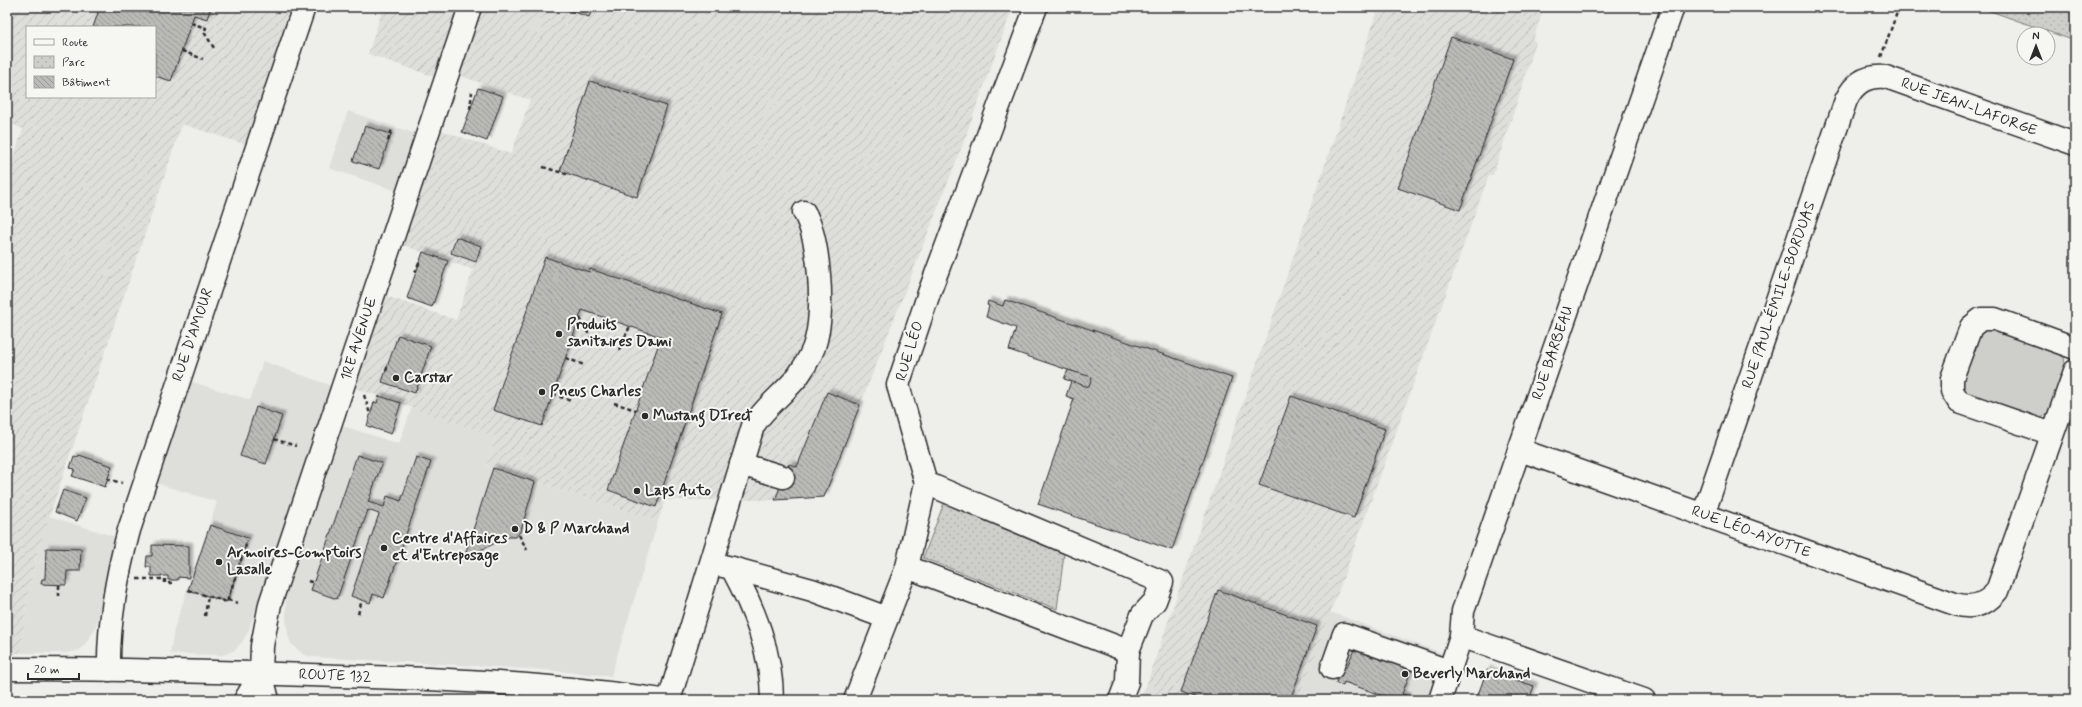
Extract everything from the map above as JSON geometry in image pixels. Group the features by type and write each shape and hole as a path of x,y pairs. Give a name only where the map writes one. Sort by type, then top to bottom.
{"main road":[{"name":"RUE D'AMOUR","path":"109,670 110,635 118,578 128,535 304,7"},
{"name":"1RE AVENUE","path":"261,673 262,646 270,604 470,7"},
{"name":"RUE LÉO","path":"856,700 907,567 926,482 898,385 929,293 1036,7"},
{"name":"RUE BARBEAU","path":"1440,700 1461,636 1463,611 1673,7"},
{"name":"RUE JEAN-LAFORGE","path":"1862,80 1878,76 1886,77 2075,144"},
{"name":"RUE PAUL-ÉMILE-BORDUAS","path":"1703,515 1846,100 1850,92 1862,80"},
{"path":"669,700 674,678 722,565 741,464 753,426 762,412 798,376 816,341 820,316 819,272 810,223 804,212"},
{"path":"2075,348 1995,319 1981,319 1971,327 1952,378 1952,391 1959,402 2052,434 2075,371"},
{"name":"RUE LÉO-AYOTTE","path":"1520,450 1955,604 1969,607 1983,603 1994,595 2000,585 2052,434"},
{"path":"741,464 783,477"},
{"path":"926,482 1162,582 1156,601 1142,615 1128,650 1127,682 1120,700"},
{"path":"722,565 812,590 887,618"},
{"path":"722,565 751,603 768,656 772,700"},
{"path":"907,567 1128,650"},
{"path":"1332,668 1344,634 1450,671"},
{"path":"1461,636 1644,700"},
{"name":"ROUTE 132","path":"7,669 261,673 398,678 558,687 662,700"},
{"path":"245,700 261,673"},
{"path":"261,673 268,700"}],"path":[{"path":"1880,60 1899,7"},
{"path":"191,23 206,28 204,32 214,48"},
{"path":"182,51 203,59"},
{"path":"470,109 472,92"},
{"path":"388,141 392,129"},
{"path":"543,167 570,175"},
{"path":"415,274 420,261"},
{"path":"573,337 592,343 580,318"},
{"path":"619,350 630,326"},
{"path":"566,358 584,365"},
{"path":"386,372 388,365"},
{"path":"553,394 571,401"},
{"path":"364,395 370,414"},
{"path":"614,403 636,410"},
{"path":"274,439 296,446"},
{"path":"107,479 122,483"},
{"path":"519,535 527,550"},
{"path":"228,600 246,545"},
{"path":"118,578 166,579 165,583 172,583 172,580"},
{"path":"308,581 314,583"},
{"path":"59,596 60,584"},
{"path":"188,590 227,602 228,600 238,603"},
{"path":"205,616 208,596"},
{"path":"358,614 362,600"}],"shaded area":[{"path":"7,7 298,7 250,146 182,124 38,550 26,604 21,653 7,653 7,177 23,129 7,122"},
{"path":"383,7 459,7 435,77 368,54"},
{"path":"482,7 1013,7 961,149 824,497 775,500 665,500 658,521 486,466 496,437 355,388 386,296 456,320 473,270 403,245 440,130 511,154 530,100 458,75"},
{"path":"1379,7 1544,7 1533,40 1536,42 1493,175 1489,175 1299,700 1138,700 1146,686"},
{"path":"348,111 416,134 397,191 329,168"},
{"path":"263,361 332,386 248,632 242,642 235,650 223,655 170,654 174,629 217,502 152,482 186,380 250,400"},
{"path":"412,407 496,437 486,466 658,521 611,676 532,669 313,657 304,655 291,644 286,619 286,595 343,426 399,444"},
{"path":"49,516 116,537 96,626 89,639 80,650 67,653 21,653 26,604 38,550"},
{"path":"1330,612 1442,653 1427,700 1299,700"}],"green space":[{"path":"1979,7 2075,7 2075,41 2056,34 2056,26 2033,26"},
{"path":"1990,328 2060,354 2064,357 2065,364 2048,413 2040,419 1966,394 1963,381 1968,363 1981,331"},
{"path":"944,503 1064,554 1057,609 923,558"}],"building":[{"path":"100,7 211,7 207,19 194,15 171,81 156,76 156,26 93,26"},
{"path":"558,7 593,7 589,17"},
{"path":"1451,37 1513,59 1460,210 1398,188"},
{"path":"590,81 667,106 637,197 560,171"},
{"path":"478,88 503,96 487,141 462,132"},
{"path":"365,126 391,134 379,169 353,161"},
{"path":"456,237 481,246 476,262 451,253"},
{"path":"423,252 448,261 432,307 407,298"},
{"path":"545,257 589,272 590,269 722,314 656,507 608,490 661,337 582,310 542,426 493,410"},
{"path":"1005,300 1232,378 1172,550 1038,504 1074,399 1066,396 1074,372 1009,350 1016,328 986,317 989,306 987,305 988,301 1003,306"},
{"path":"398,335 431,346 415,393 382,382"},
{"path":"1068,370 1092,377 1089,387 1064,379"},
{"path":"827,392 860,405 824,497 775,500 789,464 797,467"},
{"path":"379,396 401,403 391,434 367,426 374,402 377,403"},
{"path":"1291,396 1385,429 1354,518 1259,485"},
{"path":"256,407 282,416 266,464 240,456"},
{"path":"79,455 112,466 105,487 72,476 75,469 70,468 74,456 78,457"},
{"name":"Centre d'Affaires et d'Entreposage","path":"357,455 382,463 368,502 384,507 387,496 401,501 416,457 431,462 384,598 373,594 370,603 351,596 379,514 368,510 337,599 311,590"},
{"path":"493,468 535,482 521,530 516,537 508,537 464,558"},
{"path":"63,490 86,498 77,521 55,512"},
{"name":"Armoires-Comptoirs Lasalle","path":"210,525 248,538 227,602 188,590"},
{"path":"152,545 189,546 189,578 178,577 178,580 168,580 168,576 151,576 151,567 146,567 147,556 152,556"},
{"path":"46,548 81,549 80,571 67,571 66,585 41,584 42,579 45,579"},
{"path":"1218,590 1317,626 1290,700 1203,700 1181,692"},
{"path":"1355,647 1412,668 1402,694 1408,696 1407,700 1395,700 1344,682 1343,686 1336,683 1342,665 1347,667"},
{"path":"1487,670 1534,686 1529,700 1476,700"}],"place":[{"name":"Produits sanitaires Dami","path":"559,334"},
{"name":"Carstar","path":"396,378"},
{"name":"Pneus Charles","path":"542,392"},
{"name":"Mustang DIrect","path":"645,416"},
{"name":"Laps Auto","path":"637,491"},
{"name":"D & P Marchand","path":"515,529"},
{"name":"Centre d'Affaires et d'Entreposage","path":"384,548"},
{"name":"Armoires-Comptoirs Lasalle","path":"219,562"},
{"name":"Beverly Marchand","path":"1405,674"}]}
